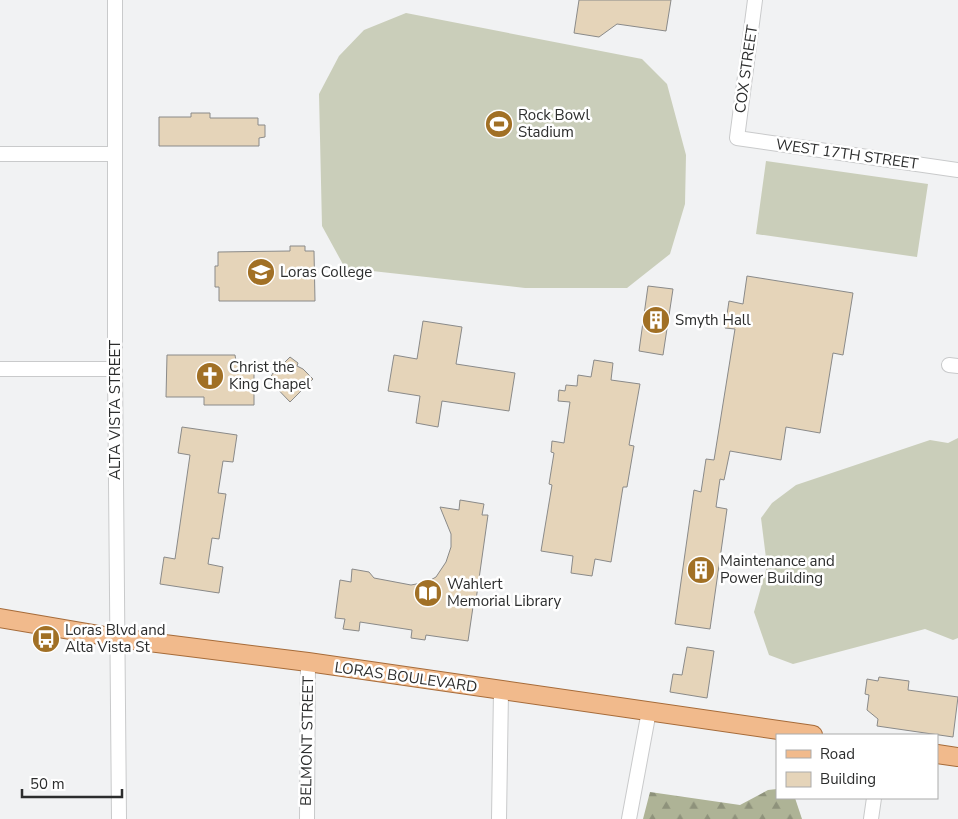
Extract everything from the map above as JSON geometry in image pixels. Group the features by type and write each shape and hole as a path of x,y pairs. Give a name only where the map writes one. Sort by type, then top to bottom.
{"main road":[{"name":"LORAS BOULEVARD","path":"0,618 117,638 308,662 806,734"},
{"path":"938,754 958,757"}],"street":[{"name":"ALTA VISTA STREET","path":"115,0 114,369 118,819"},
{"name":"COX STREET","path":"737,138 755,0"},
{"name":"WEST 17TH STREET","path":"737,138 958,170"},
{"path":"0,154 114,154"},
{"path":"0,369 114,369"},
{"name":"BELMONT STREET","path":"307,819 308,662"},
{"path":"499,819 501,691"},
{"path":"629,819 649,711"},
{"path":"871,819 874,799"}],"green space":[{"name":"Rock Bowl Stadium","path":"406,13 642,59 667,84 686,155 685,204 670,254 627,288 525,288 345,268 322,226 319,94 339,56 364,30"},
{"path":"766,161 928,184 917,257 756,234"},
{"path":"958,438 958,638 953,640 925,629 793,664 769,655 754,612 767,566 761,518 772,503 796,485 930,440 948,443"},
{"path":"776,789 776,799 795,799 802,819 643,819 650,792 740,805 768,790"}],"building":[{"path":"579,0 671,0 666,31 617,24 599,37 574,33"},
{"path":"191,113 210,113 210,118 258,118 258,125 265,125 265,137 259,138 259,146 159,146 159,117 191,117"},
{"path":"290,246 305,246 305,251 314,251 315,301 219,301 219,287 215,287 215,266 218,266 218,252 290,251"},
{"path":"747,276 853,293 843,355 833,353 820,433 786,427 781,460 730,451 724,480 720,479 716,507 727,509 710,629 675,624 694,490 701,492 706,459 714,460 735,329 725,328 729,301 743,304"},
{"name":"Smyth Hall","path":"648,286 673,289 663,355 639,351"},
{"path":"423,321 462,327 456,364 515,373 509,411 442,401 438,427 416,423 420,396 388,391 394,355 417,359"},
{"path":"167,355 235,355 236,361 242,361 242,366 254,366 254,405 204,405 204,397 166,397"},
{"path":"290,357 298,363 297,366 313,379 290,402 269,380 273,373 276,374"},
{"path":"594,360 613,363 611,380 640,384 629,445 634,446 627,487 623,487 611,562 595,559 592,576 571,573 573,556 541,551 552,485 549,484 554,453 551,452 552,441 564,443 570,402 558,401 559,390 565,391 566,385 577,386 578,375 591,377"},
{"path":"182,427 237,435 233,462 223,461 218,493 226,494 219,539 212,538 208,564 223,567 219,593 160,584 164,557 175,559 190,455 178,453"},
{"path":"460,500 484,504 482,515 488,515 468,641 426,635 425,640 411,638 412,630 360,622 359,631 343,629 345,619 335,618 340,580 351,582 352,569 369,572 374,578 411,585 427,582 436,577 446,562 451,547 451,534 440,507 459,510"},
{"path":"687,647 714,651 707,698 670,692 673,674 682,675"},
{"path":"879,677 909,681 908,690 958,697 953,737 877,726 878,719 867,710 869,695 865,694 867,679 878,681"}],"place":[{"name":"Rock Bowl Stadium","path":"499,124"},
{"name":"Loras College","path":"261,272"},
{"name":"Smyth Hall","path":"656,320"},
{"name":"Christ the King Chapel","path":"210,376"},
{"name":"Maintenance and Power Building","path":"701,570"},
{"name":"Wahlert Memorial Library","path":"428,593"},
{"name":"Loras Blvd and Alta Vista St","path":"46,639"}]}
